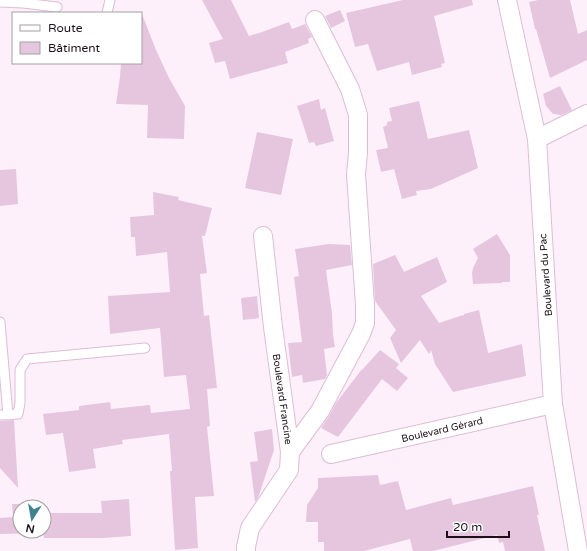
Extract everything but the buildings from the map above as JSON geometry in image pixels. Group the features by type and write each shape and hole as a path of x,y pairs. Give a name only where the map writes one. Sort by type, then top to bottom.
{"street":[{"name":"Boulevard du Pac","path":"507,0 537,138 554,404 578,551"},
{"path":"290,452 320,411 361,334 365,323 356,174 358,153 358,115 350,89 315,20"},
{"path":"537,138 587,114"},
{"name":"Boulevard Francine","path":"246,551 250,528 289,470 290,452 273,327 263,236"},
{"name":"Boulevard Gérard","path":"331,454 554,404"}],"lane":[{"path":"107,12 110,0"},
{"path":"0,2 24,2 57,6"},
{"path":"0,322 4,415 18,414 20,402 20,370 27,359 145,348"}]}
